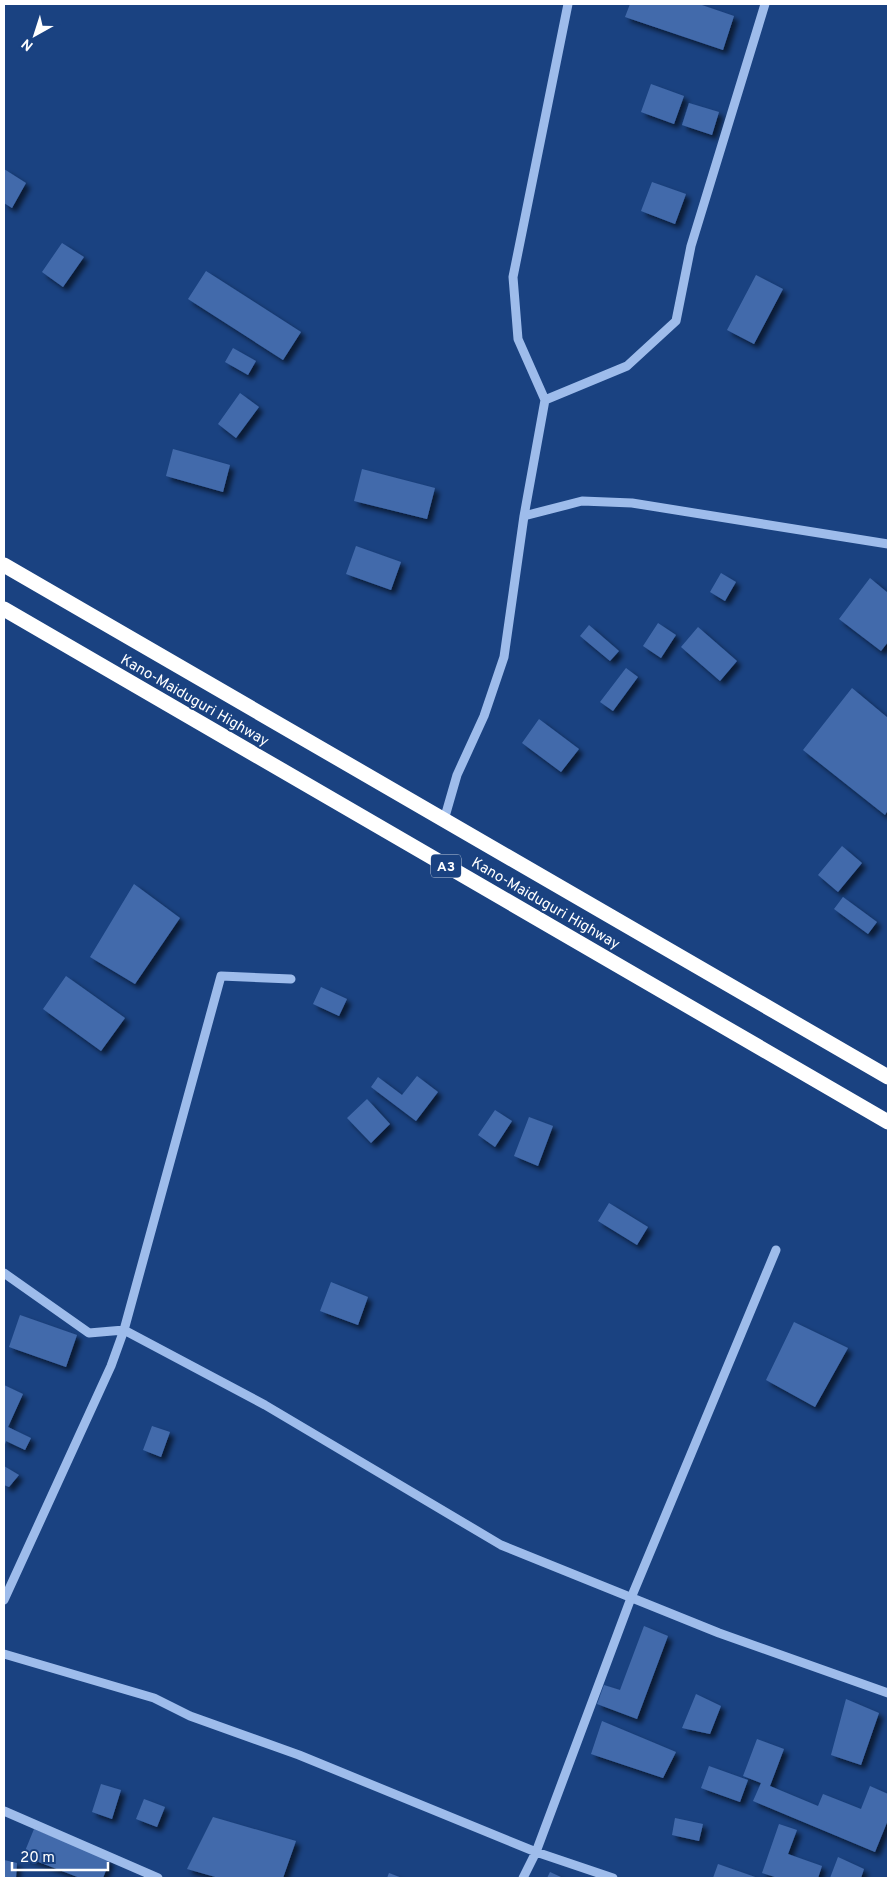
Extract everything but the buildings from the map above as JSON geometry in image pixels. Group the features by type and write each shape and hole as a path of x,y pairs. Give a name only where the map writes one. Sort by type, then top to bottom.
{"highway":[{"name":"Kano-Maiduguri Highway","path":"4,564 888,1077"},
{"name":"Kano-Maiduguri Highway","path":"4,609 888,1122"}],"street":[{"path":"444,820 457,775 484,716 504,657 524,516 545,400 518,339 513,277 568,4"},
{"path":"545,400 627,366 676,321 691,246 766,4"},
{"path":"524,516 582,501 632,503 888,544"},
{"path":"4,1600 111,1366 124,1330 221,976 291,979"},
{"path":"524,1878 536,1852 631,1598 776,1250"},
{"path":"4,1273 89,1333 124,1330 265,1405 501,1545 719,1633 888,1693"},
{"path":"4,1654 154,1698 190,1716 299,1754 536,1852 613,1878"},
{"path":"4,1811 158,1878"}]}
